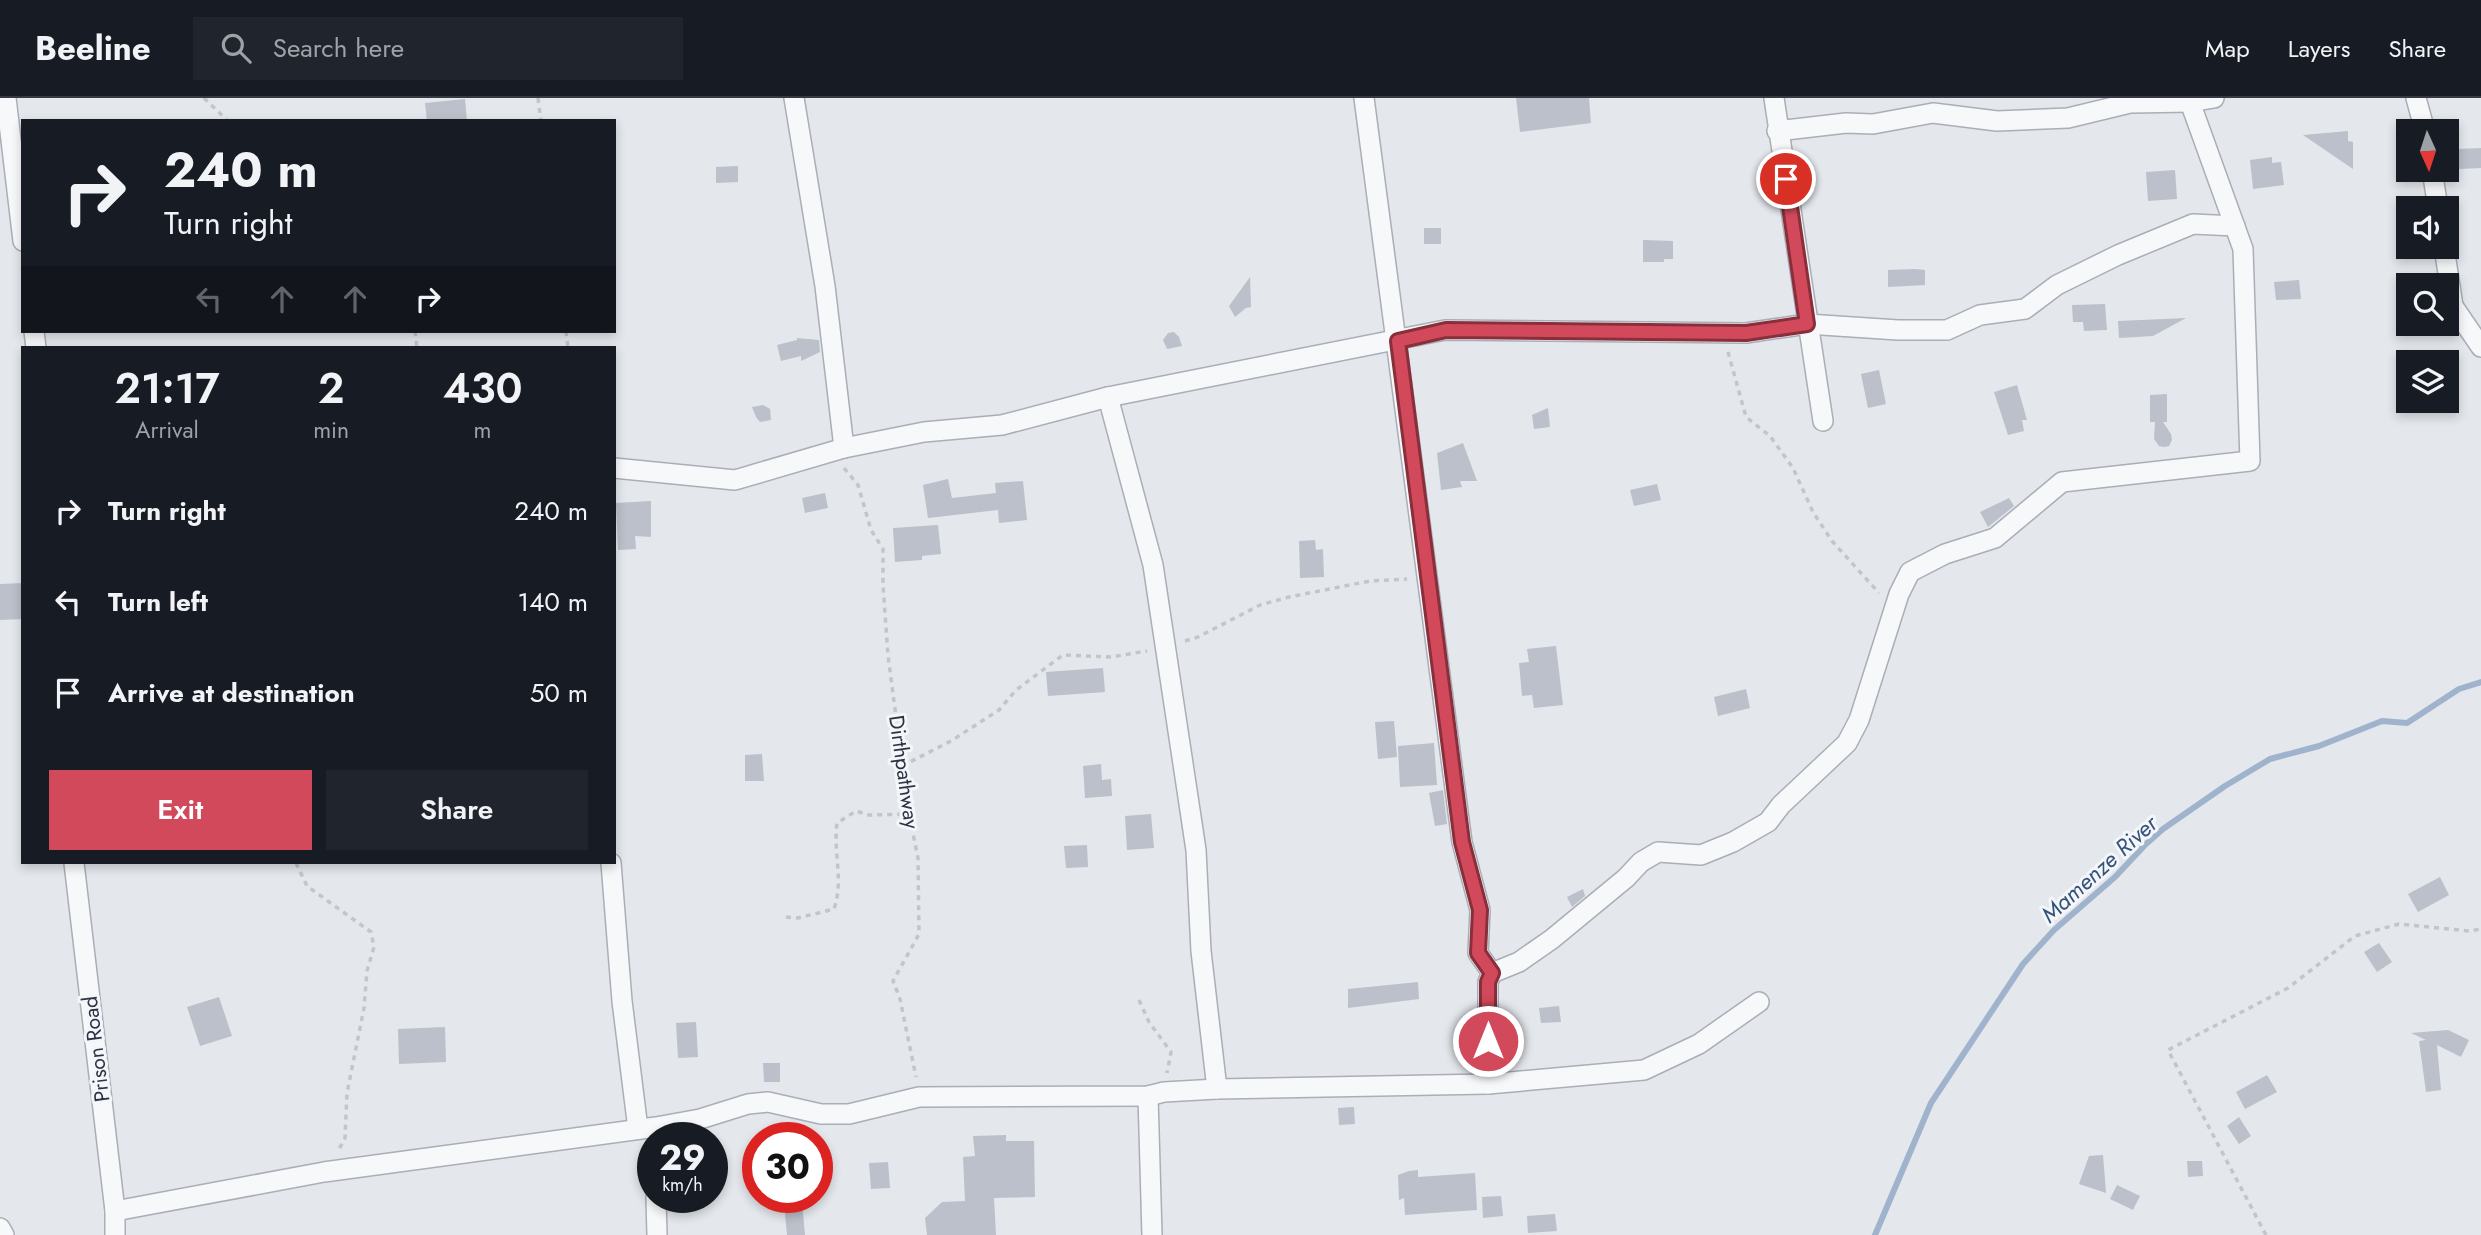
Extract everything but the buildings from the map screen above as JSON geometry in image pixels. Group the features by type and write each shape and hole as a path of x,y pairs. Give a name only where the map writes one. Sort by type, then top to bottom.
{"street":[{"path":"6,98 21,225"},
{"path":"794,98 825,286 838,450"},
{"path":"1364,98 1462,842 1480,910 1478,953 1492,973"},
{"path":"1774,98 1823,421"},
{"path":"1777,131 1846,123 1873,124 1933,113 1997,121 2068,118 2130,103 2190,102 2214,98"},
{"path":"2416,98 2422,119"},
{"path":"1488,1084 1488,982 1492,973 1518,962 1552,939 1626,878 1641,862 1658,852 1701,855 1733,842 1768,822 1781,805 1847,743 1859,720 1895,609 1910,572 1945,554 1995,538 2062,482 2250,461 2243,249 2190,102"},
{"path":"616,468 735,480 838,450 924,432 1002,425 1108,397 1446,330 1746,333 1807,324 1947,330 1980,315 2025,309 2057,285 2118,255 2193,224 2235,226"},
{"path":"2446,259 2453,306 2481,347"},
{"path":"1108,397 1153,565 1196,850 1201,951 1217,1090"},
{"name":"Prison Road","path":"75,864 116,1211 115,1235"},
{"path":"611,864 622,1000 648,1122"},
{"path":"688,1122 748,1104 768,1102 821,1114 849,1114 919,1097 1156,1094 1217,1090 1488,1084 1644,1070 1699,1044 1759,1002"},
{"path":"1152,1235 1156,1094"},
{"path":"116,1211 327,1171 637,1133"},
{"path":"656,1213 657,1235"},
{"path":"0,1228 4,1235"}],"path":[{"path":"204,98 226,119"},
{"path":"538,98 541,119"},
{"path":"1724,333 1746,416 1770,436 1793,468 1813,512 1832,541 1895,609"},
{"name":"Dirthpathway","path":"838,450 858,485 871,530 883,549 888,656 909,814 918,858 919,934 893,981 910,1041 919,1097"},
{"path":"786,917 798,918 834,909 840,878 835,849 838,823 856,811 869,815 909,814"},
{"path":"296,864 307,886 371,932 374,947 367,971 364,1008 347,1093 345,1138 327,1171"},
{"path":"2266,1235 2168,1050 2288,988 2355,936 2399,924 2469,931 2481,929"},
{"path":"1139,1000 1144,1013 1171,1052 1156,1094"}],"waterway":[{"name":"Mamenze River","path":"1875,1235 1931,1103 2023,964 2054,930 2115,877 2146,844 2225,786 2270,759 2319,746 2382,721 2407,723 2459,689 2481,682"}],"route":[{"path":"1488,1041 1488,982 1492,973 1478,953 1480,910 1462,842 1398,341 1446,330 1746,333 1807,324 1786,179"}]}
